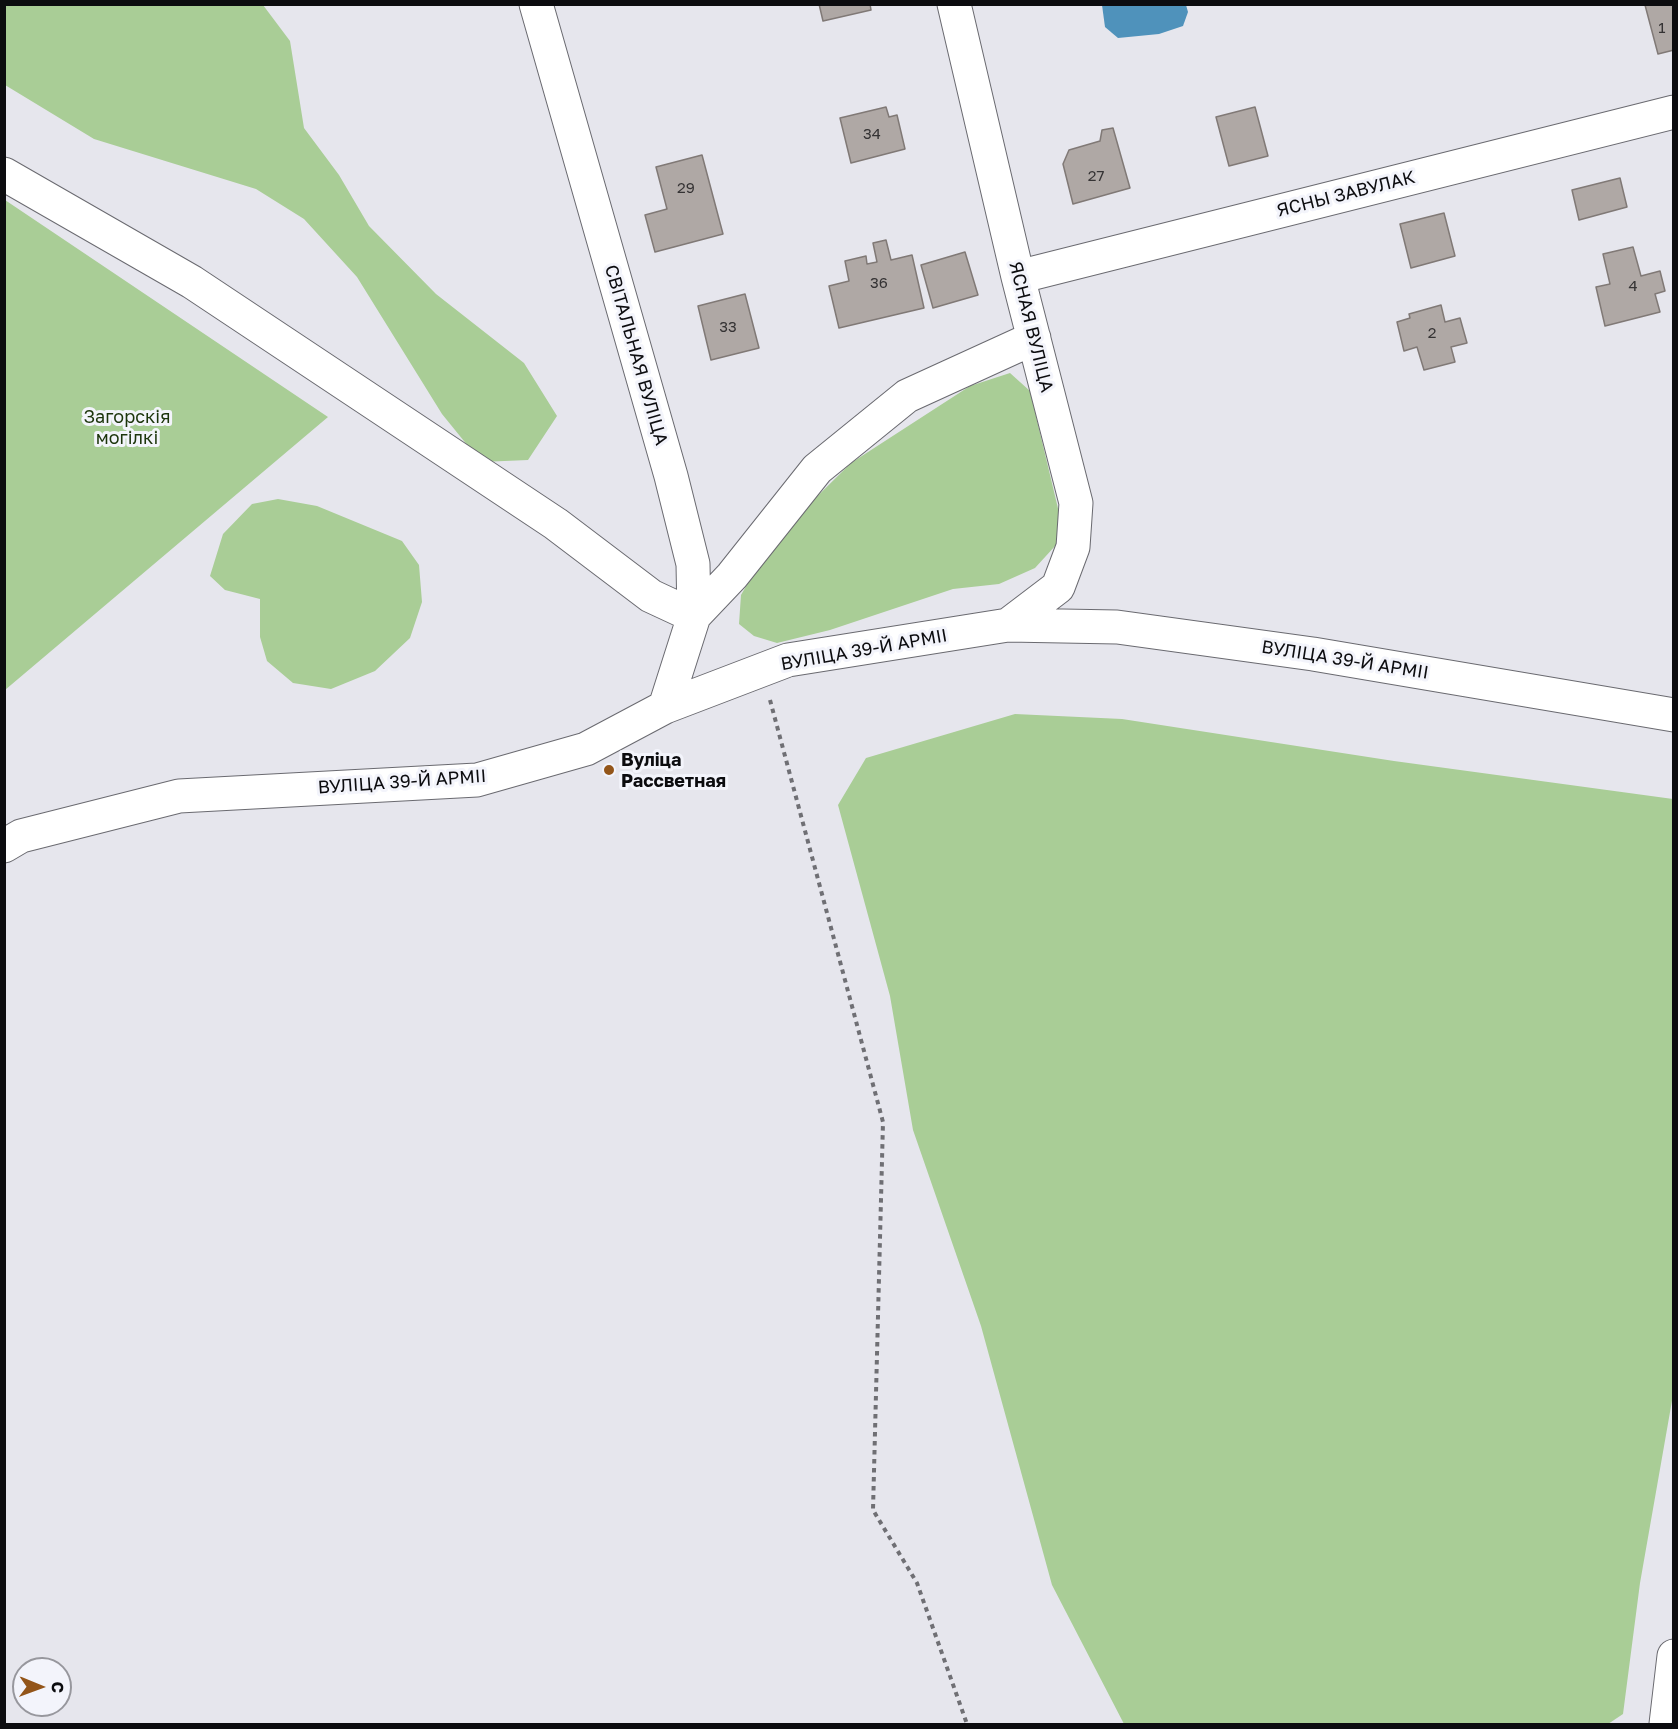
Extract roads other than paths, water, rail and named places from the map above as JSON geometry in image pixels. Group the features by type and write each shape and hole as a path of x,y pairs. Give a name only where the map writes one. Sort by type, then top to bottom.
{"street":[{"name":"СВІТАЛЬНАЯ ВУЛІЦА","path":"536,4 693,564 694,616 665,707"},
{"name":"ЯСНАЯ ВУЛІЦА","path":"955,5 1018,277 1076,503 1073,548 1058,587 1008,625"},
{"name":"ЯСНЫ ЗАВУЛАК","path":"1018,277 1674,111"},
{"path":"4,174 192,282 556,524 651,596 694,616 732,576 817,469 907,396 1034,338"},
{"name":"ВУЛІЦА 39-Й АРМІІ","path":"4,846 21,837 179,796 477,780 586,749 665,707 788,660 1008,625 1117,627 1313,654 1674,715"},
{"path":"1666,1725 1672,1689 1674,1656"}],"water":[{"path":"1102,5 1186,5 1188,12 1183,26 1159,34 1118,38 1105,27"}],"place":[{"name":"Вуліца Рассветная","path":"609,770"}],"park label":[{"name":"Загорскія могілкі","path":"127,427"}]}
